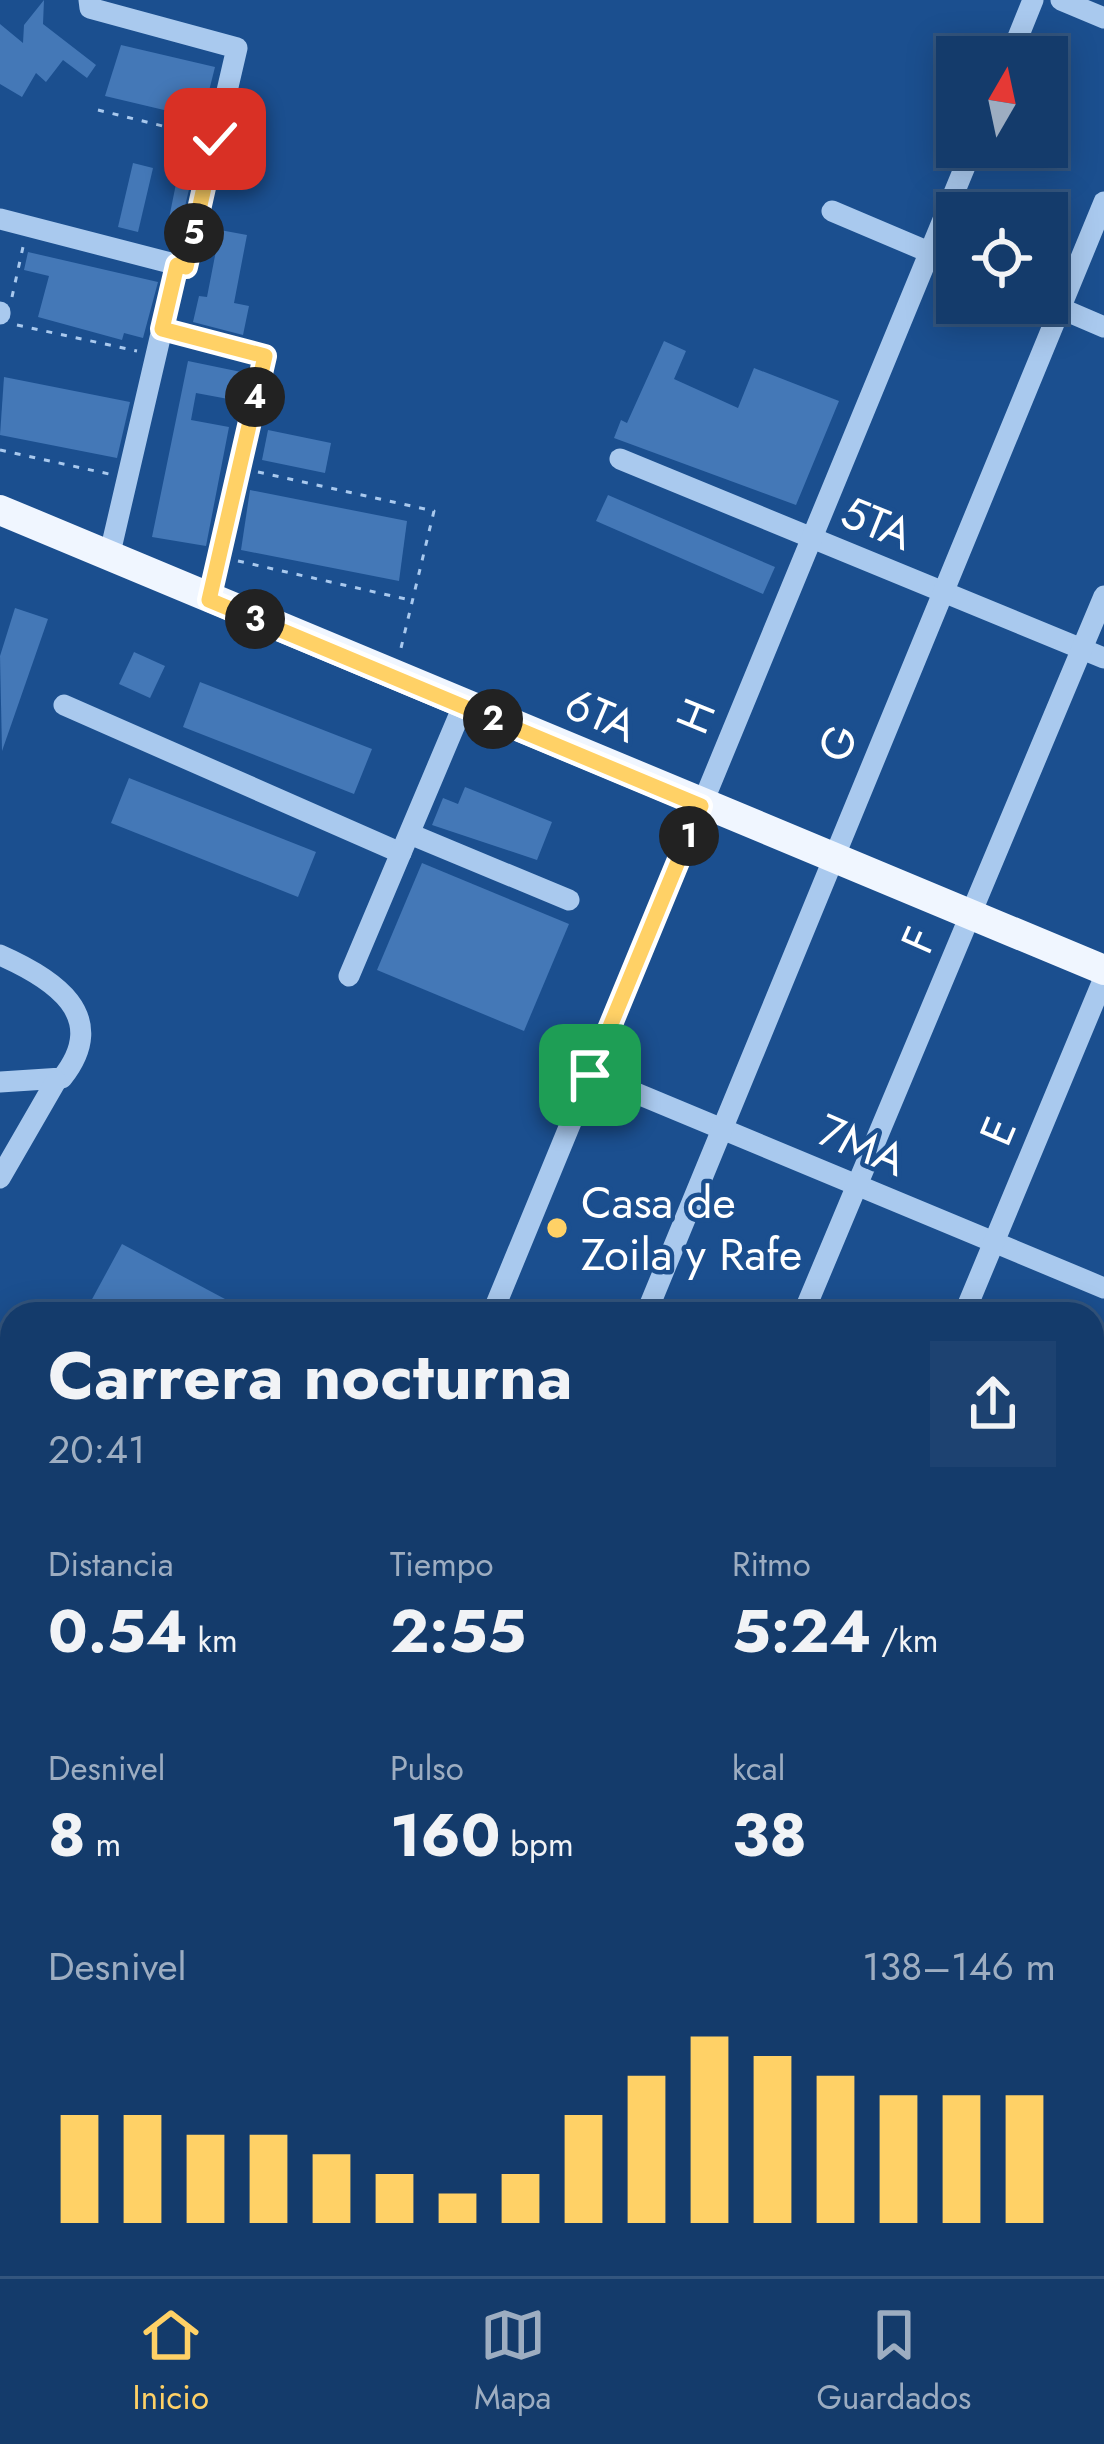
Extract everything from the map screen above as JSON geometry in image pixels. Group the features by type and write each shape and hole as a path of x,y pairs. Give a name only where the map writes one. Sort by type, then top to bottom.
{"main road":[{"name":"6TA","path":"0,511 1104,974"}],"street":[{"path":"89,0 90,8 237,48 162,329 109,557"},
{"path":"1018,36 1033,0"},
{"path":"1061,0 1104,18"},
{"name":"H","path":"497,1302 964,168"},
{"name":"G","path":"1068,275 1104,202"},
{"path":"832,212 936,256"},
{"path":"0,219 181,266"},
{"path":"1068,311 1104,327"},
{"name":"G","path":"651,1302 1046,324"},
{"path":"162,329 265,356 209,600"},
{"name":"5TA","path":"620,459 1104,658"},
{"name":"F","path":"808,1302 1104,596"},
{"path":"64,705 405,843 569,900"},
{"path":"350,976 463,706"},
{"path":"0,955 52,981 76,1010 79,1033 72,1063 56,1081 0,1178"},
{"name":"E","path":"969,1302 1104,974"},
{"name":"7MA","path":"590,1075 1104,1288"},
{"path":"0,1082 56,1081"}],"path":[{"path":"98,110 215,139"},
{"path":"28,226 10,302 0,316 156,355"},
{"path":"0,450 128,478"},
{"path":"239,468 434,511 394,677"},
{"path":"219,557 412,601"}],"building":[{"path":"44,0 43,24 96,65 87,78 63,60 46,82 36,73 22,97 0,84 0,24 23,43 24,25"},
{"path":"121,45 215,67 202,119 105,96"},
{"path":"133,163 153,168 138,232 118,227"},
{"path":"179,169 193,172 177,241 165,238"},
{"path":"220,230 247,235 234,303 249,306 243,335 193,322 199,296 207,297"},
{"path":"28,252 158,282 143,338 124,333 122,340 38,317 49,276 24,270"},
{"path":"664,341 686,351 674,379 738,408 754,368 839,401 796,505 614,438 621,420 627,423"},
{"path":"188,361 246,373 239,401 196,393 191,420 229,427 206,546 152,537"},
{"path":"4,377 130,402 117,458 0,435"},
{"path":"268,430 331,443 325,473 262,460"},
{"path":"250,490 407,521 399,581 241,550"},
{"path":"608,495 775,567 763,594 596,521"},
{"path":"15,608 48,619 2,751 0,656"},
{"path":"134,652 165,666 150,698 119,684"},
{"path":"200,682 372,749 354,794 183,727"},
{"path":"129,778 316,852 298,897 111,823"},
{"path":"465,787 552,822 537,860 432,825 443,798 458,804"},
{"path":"422,863 569,924 524,1031 377,970"},
{"path":"122,1244 231,1302 91,1302"}],"place":[{"name":"Casa de Zoila y Rafe","path":"557,1228"}],"route":[{"path":"215,139 186,267 177,265 162,329 265,356 209,600 701,806 590,1075"}]}
